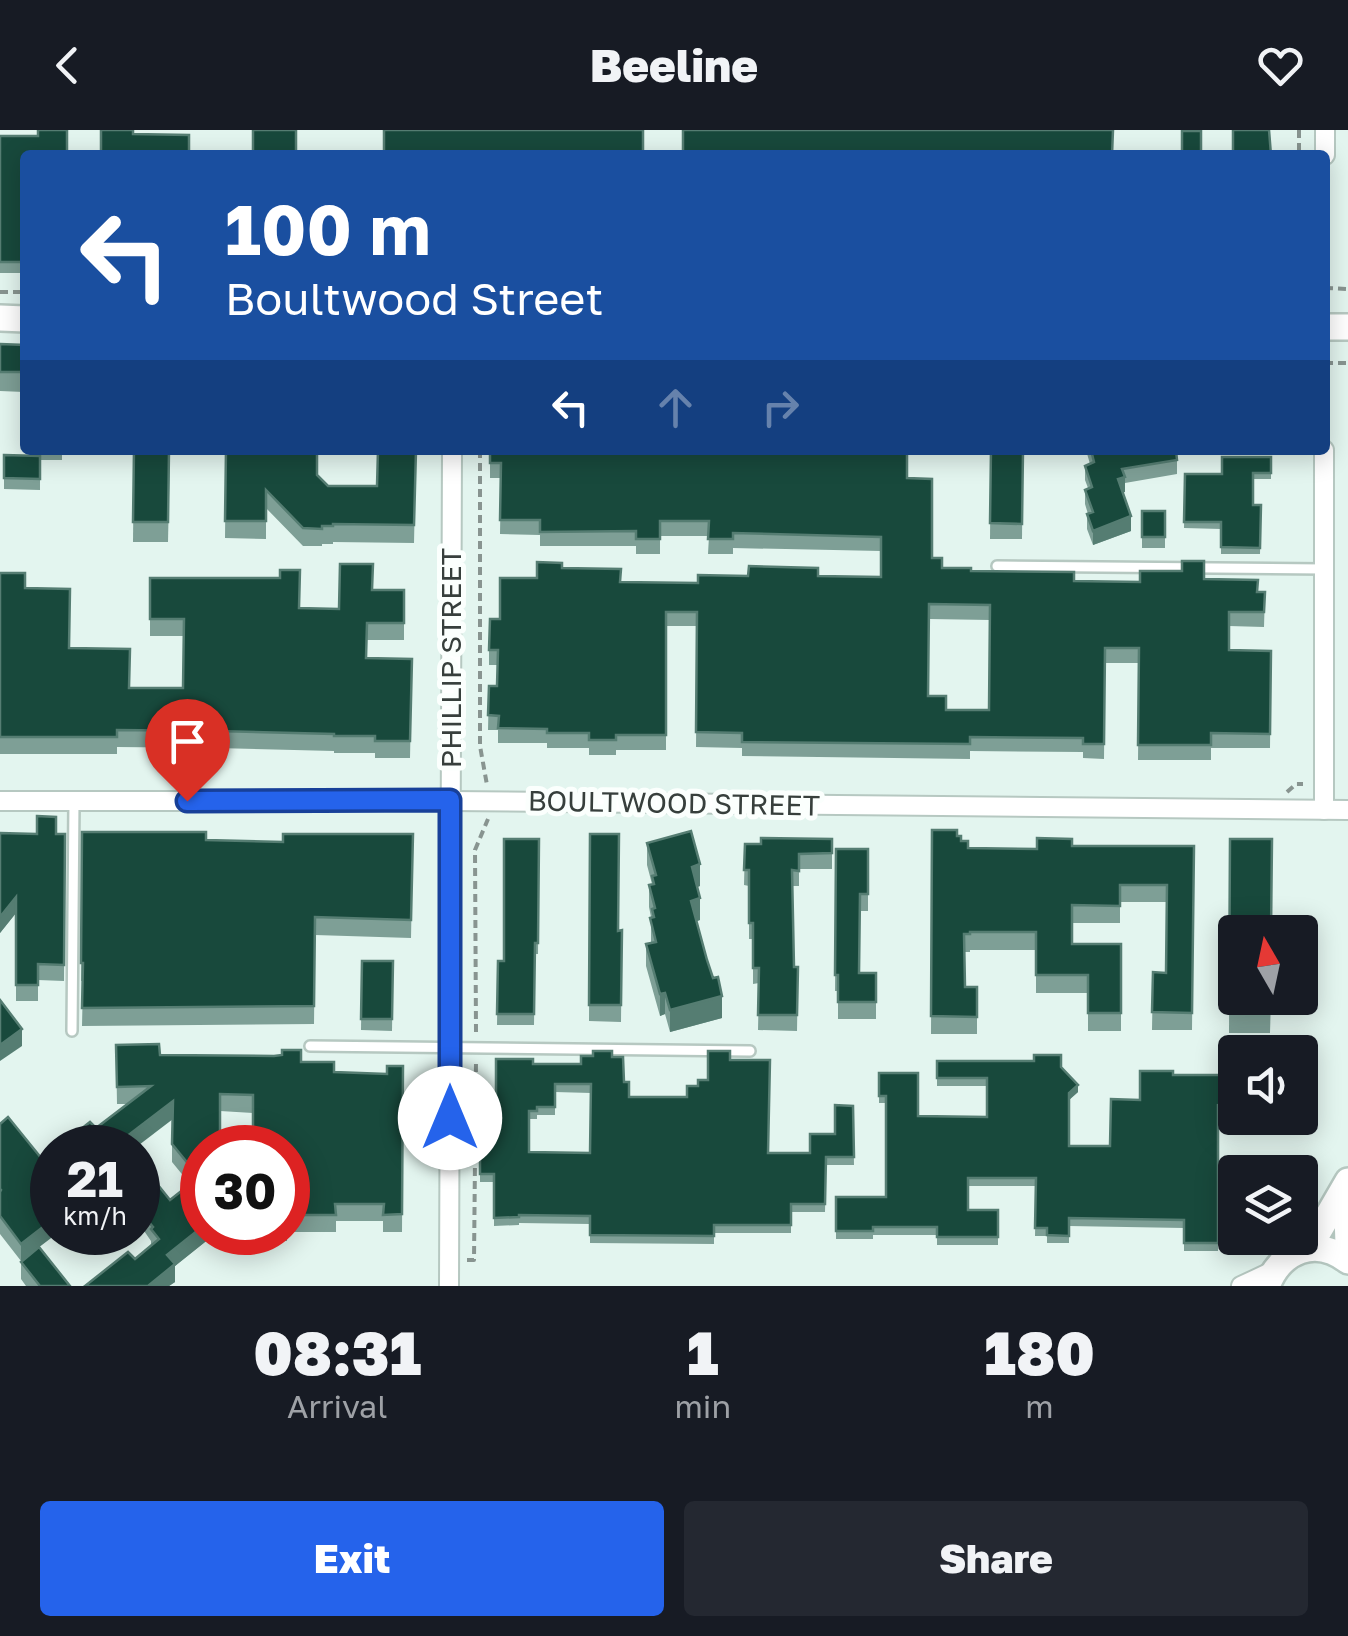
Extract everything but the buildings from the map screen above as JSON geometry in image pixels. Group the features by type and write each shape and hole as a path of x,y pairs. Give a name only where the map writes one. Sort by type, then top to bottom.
{"main road":[{"path":"1347,1185 1348,1244"},
{"path":"1318,1233 1347,1185"},
{"path":"1318,1249 1339,1254 1348,1261"},
{"path":"1270,1279 1290,1255"}],"street":[{"name":"PHILLIP STREET","path":"450,1286 452,455"},
{"path":"1324,455 1324,810"},
{"name":"BOULTWOOD STREET","path":"0,801 450,800 1348,810"},
{"path":"1240,1286 1270,1279"}],"lane":[{"path":"997,566 1324,569"},
{"path":"72,1031 74,801"},
{"path":"310,1046 750,1051"}],"path":[{"path":"480,455 480,746 488,791"},
{"path":"1287,795 1287,790 1296,784 1305,784"},
{"path":"476,1042 475,850 488,821"},
{"path":"466,1260 474,1260 476,1055"}],"route":[{"path":"187,801 450,800 450,1118"}]}
